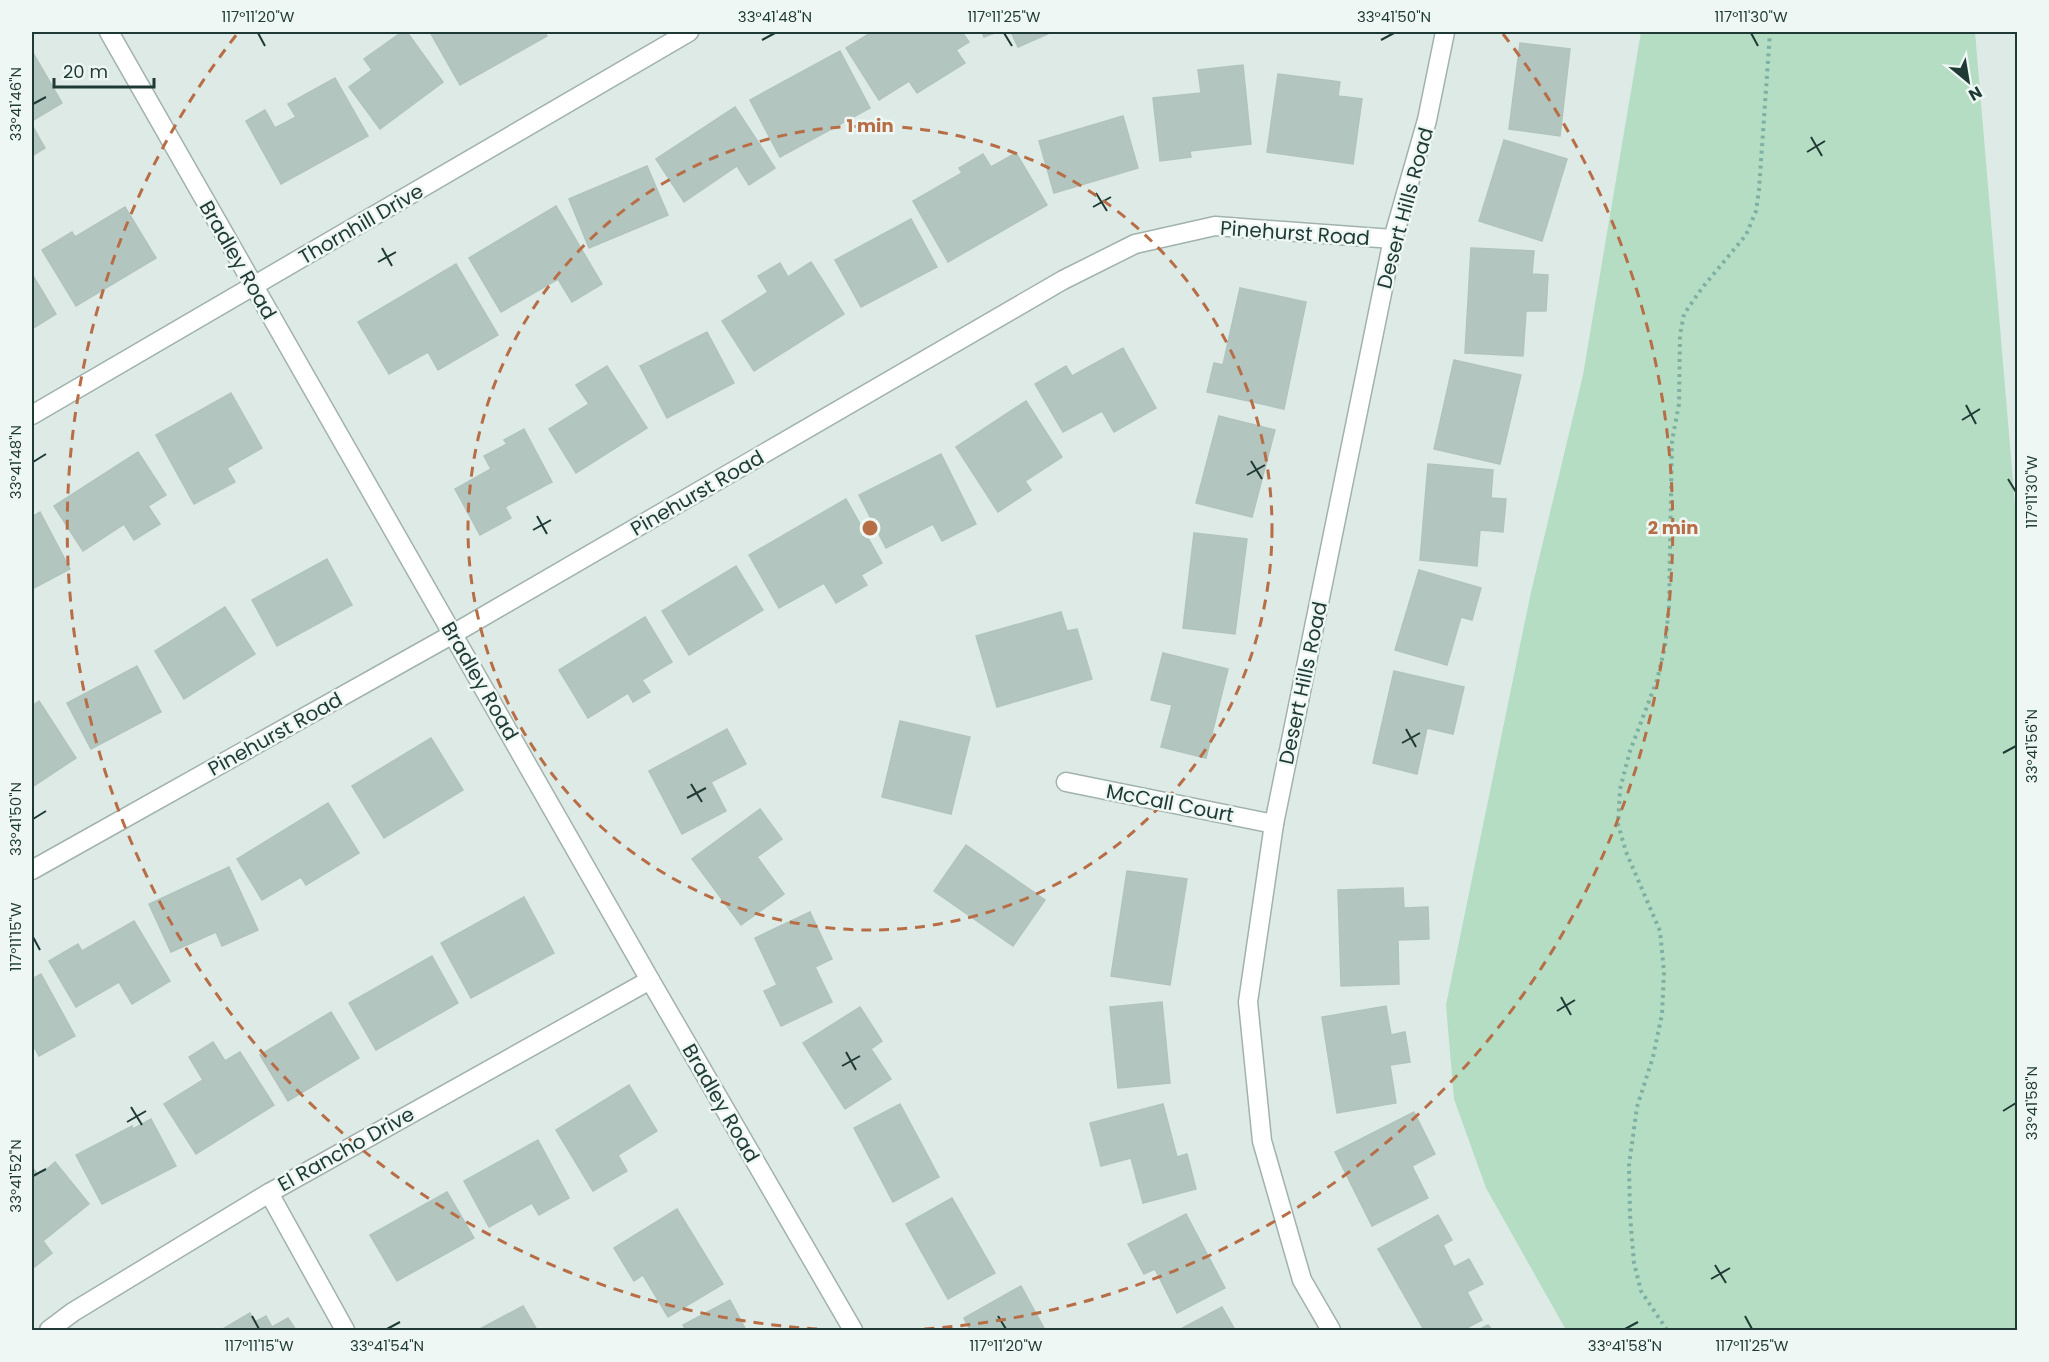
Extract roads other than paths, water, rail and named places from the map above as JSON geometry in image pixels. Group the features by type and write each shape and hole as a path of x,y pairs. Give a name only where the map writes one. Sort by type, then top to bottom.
{"street":[{"name":"Bradley Road","path":"109,32 650,980 853,1330"},
{"name":"Thornhill Drive","path":"32,415 689,32"},
{"name":"Desert Hills Road","path":"1331,1330 1302,1280 1262,1141 1248,1002 1274,824 1393,239 1427,120 1445,32"},
{"name":"Pinehurst Road","path":"32,870 453,634 1063,280 1135,244 1215,226 1393,239"},
{"name":"McCall Court","path":"1066,782 1274,824"},
{"name":"El Rancho Drive","path":"49,1330 73,1312 269,1193 650,980"},
{"path":"269,1193 345,1330"}]}
